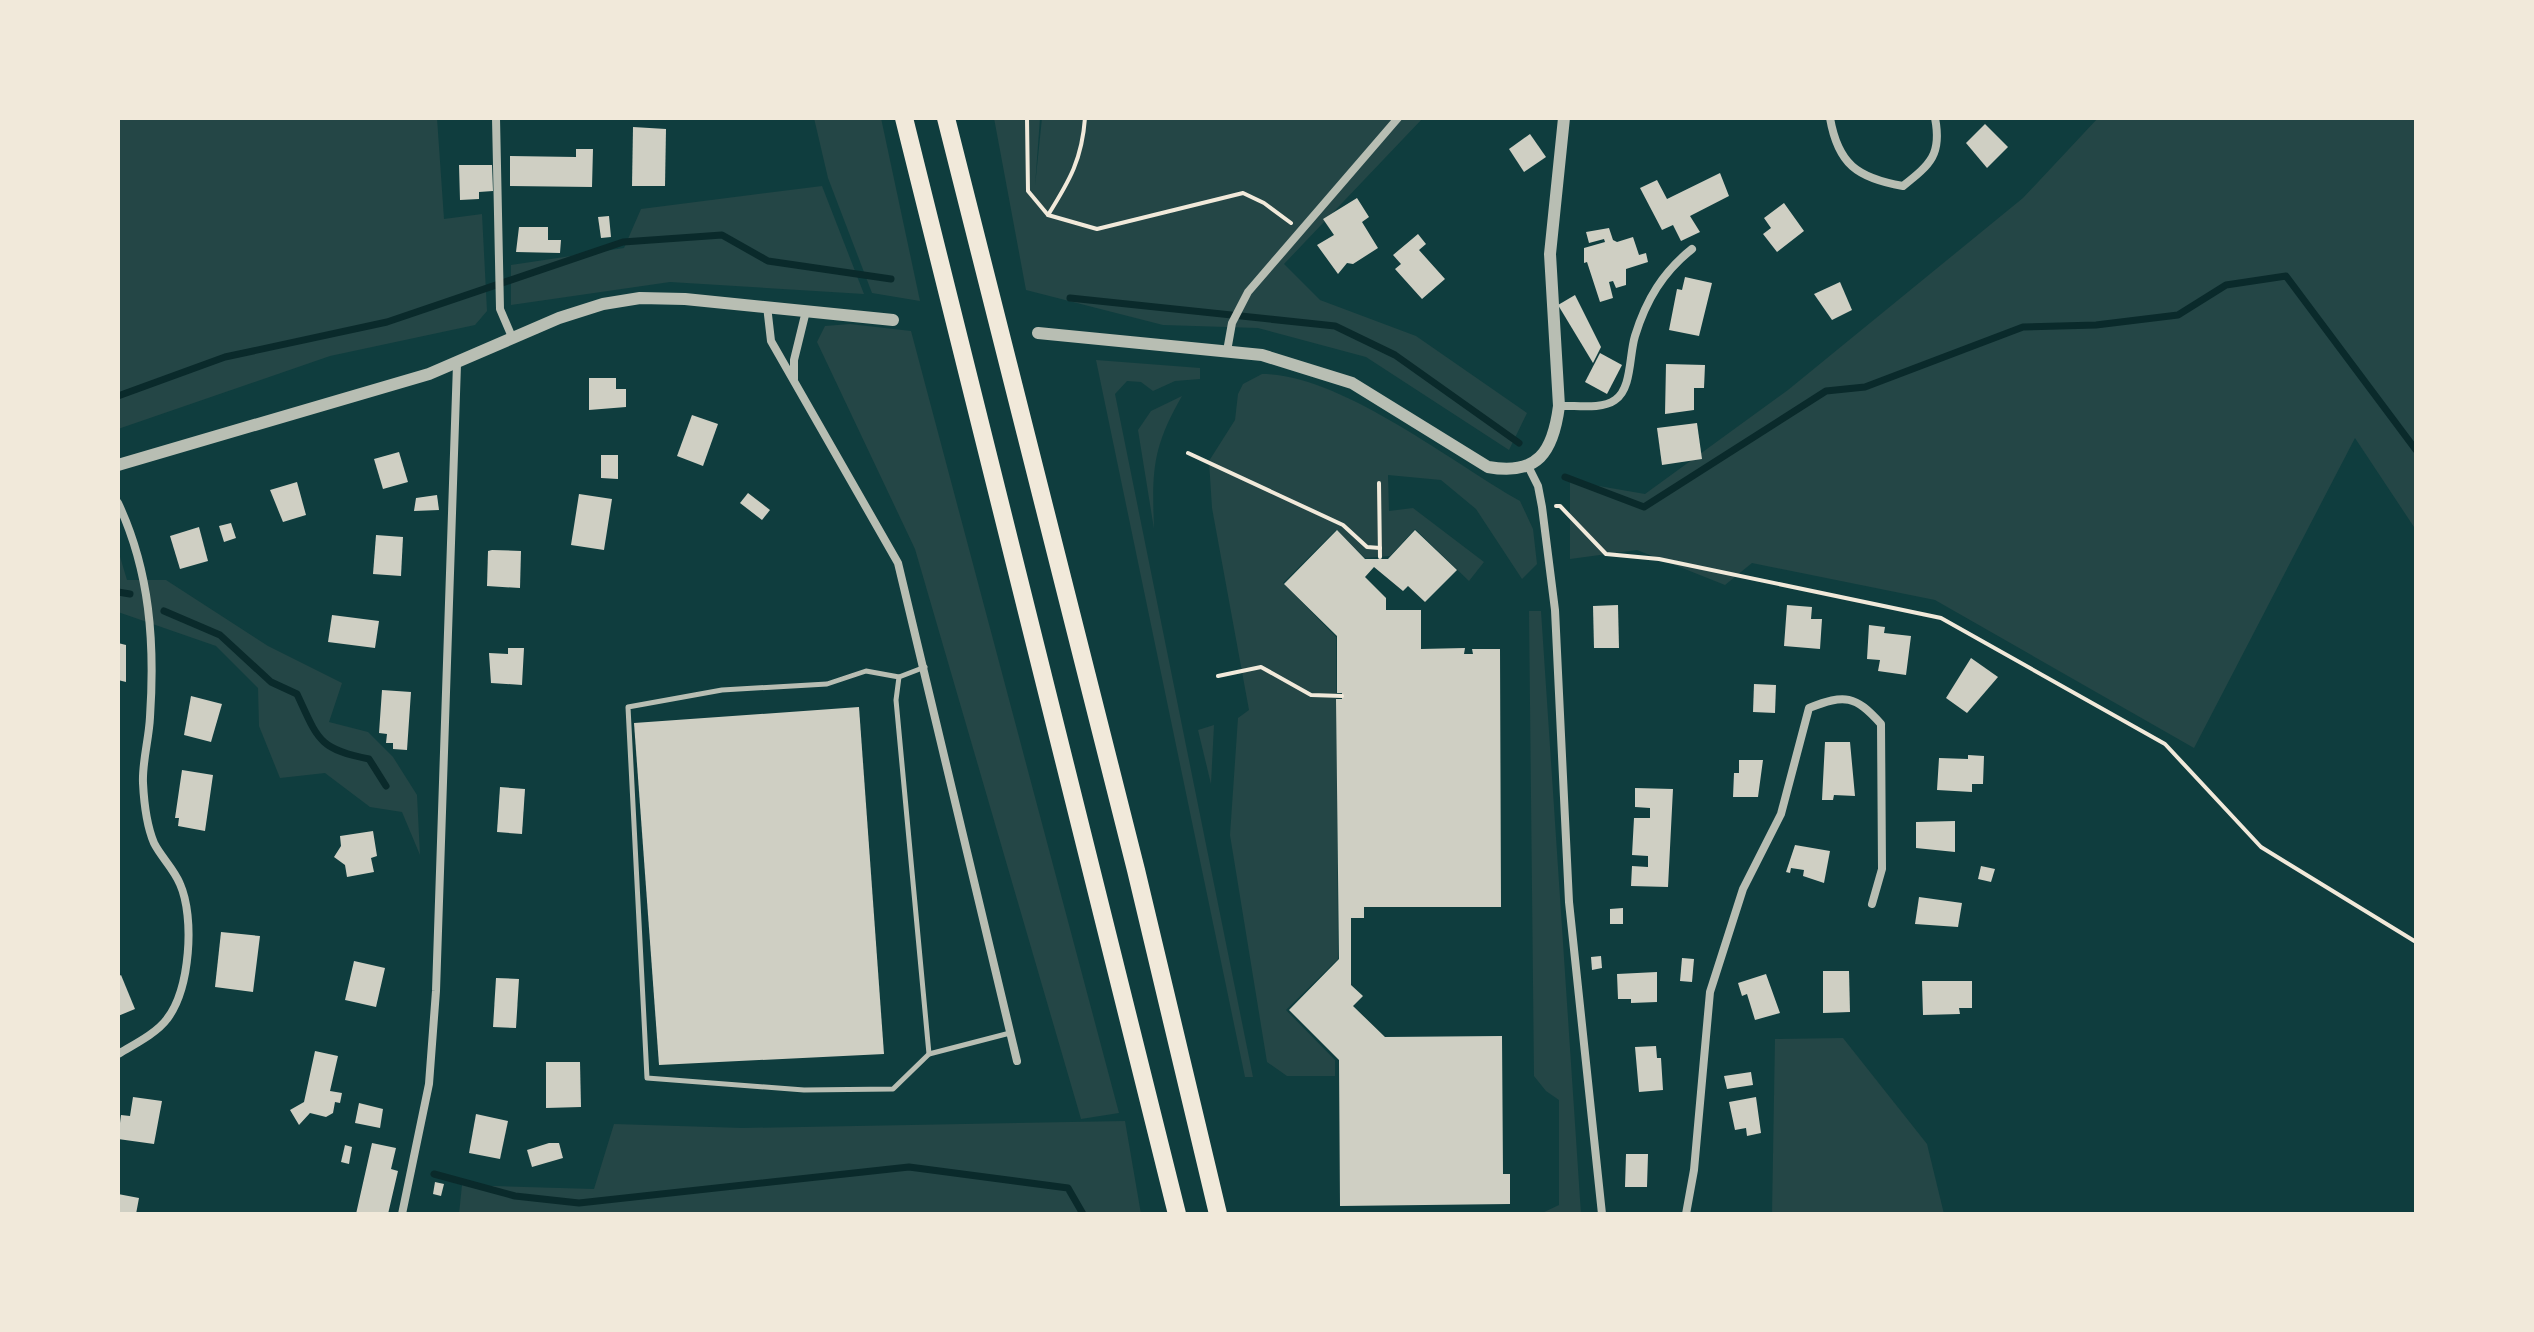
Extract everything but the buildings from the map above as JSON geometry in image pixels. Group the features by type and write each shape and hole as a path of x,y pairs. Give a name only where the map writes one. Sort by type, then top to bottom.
{"highway":[{"path":"904,118 1177,1214"},
{"path":"946,118 1140,884 1218,1214"}],"street":[{"path":"496,118 500,309 512,337"},
{"path":"1227,351 1232,323 1242,303 1300,229 1398,118"},
{"path":"1038,333 1227,351 1292,362 1352,383 1488,467 1505,470 1528,466 1546,452 1557,425 1559,406 1550,254 1564,118"},
{"path":"1830,118 1834,142 1851,168 1875,181 1903,186 1926,168 1939,142 1935,118"},
{"path":"1559,406 1607,404 1617,399 1624,388 1634,337 1652,292 1669,267 1692,249"},
{"path":"118,465 272,422 457,364 512,337 603,304 640,298 767,306 893,320"},
{"path":"767,306 771,341 898,563 926,667 1017,1061"},
{"path":"794,380 794,360 806,311"},
{"path":"402,1214 429,1084 436,991 457,364"},
{"path":"1528,466 1538,486 1542,507 1555,610 1569,902 1602,1214"},
{"path":"118,503 131,531 145,585 154,658 143,779 145,813 154,843 180,883 188,913 188,950 177,1003 166,1021 118,1054"},
{"path":"1686,1214 1694,1170 1710,992 1743,889 1781,814 1809,708 1836,698 1861,702 1881,724 1882,869 1872,904"}],"lane":[{"path":"926,667 899,677 866,671 827,684 722,690 628,707 647,1078 804,1090 893,1089 929,1054 1010,1033"},
{"path":"899,677 896,700 929,1054"}],"path":[{"path":"1027,118 1028,191 1048,215 1097,229 1243,193 1264,203 1300,229"},
{"path":"1048,215 1069,183 1083,150 1085,118"},
{"path":"1188,453 1343,525 1367,547 1380,548"},
{"path":"1379,483 1380,557"},
{"path":"1542,507 1560,506 1606,554 1659,559 1941,618 2165,744 2261,847 2416,942"},
{"path":"1218,676 1261,667 1311,695 1342,696"}],"shaded area":[{"path":"118,118 437,118 444,219 482,214 487,311 475,325 330,356 118,429"},
{"path":"814,118 881,118 920,301 872,293 828,178"},
{"path":"994,118 1040,118 1035,186 1042,118 1423,118 1284,264 1320,300 1416,336 1527,413 1509,450 1366,357 1258,328 1163,325 1026,290"},
{"path":"2098,118 2416,118 2416,530 2355,438 2194,748 1935,600 1752,563 1725,585 1637,550 1570,559 1570,481 1645,494 1788,390 2023,198"},
{"path":"822,186 864,294 670,282 511,305 511,265 624,248 641,209"},
{"path":"850,324 911,331 1119,1113 1081,1119 915,549 817,342 825,326"},
{"path":"1096,360 1200,368 1200,379 1175,381 1153,391 1141,382 1127,381 1115,394 1253,1077 1245,1077"},
{"path":"1262,374 1293,378 1326,388 1360,404 1520,501 1533,529 1537,564 1522,579 1476,509 1441,480 1388,475 1389,511 1413,508 1484,562 1469,581 1415,529 1390,556 1365,558 1336,530 1283,583 1336,637 1338,959 1286,1010 1335,1060 1335,1076 1287,1076 1267,1062 1230,835 1238,718 1249,710 1212,508 1209,461 1235,420 1238,394 1243,384"},
{"path":"1182,396 1165,431 1156,460 1154,529 1138,430 1151,411"},
{"path":"118,550 127,580 166,580 268,646 342,683 329,722 368,732 393,757 417,795 420,855 402,812 370,807 325,773 280,778 259,726 258,688 216,646 118,612"},
{"path":"1529,611 1541,611 1581,1214 1540,1214 1559,1205 1559,1100 1546,1091 1534,1076"},
{"path":"1214,725 1211,784 1198,730"},
{"path":"1843,1038 1927,1144 1944,1214 1772,1214 1775,1039"},
{"path":"1125,1121 1141,1214 459,1214 462,1185 594,1189 614,1124 743,1128"}],"waterway":[{"path":"118,396 225,357 387,322 623,242 722,235 768,261 891,279"},
{"path":"1565,477 1644,507 1826,391 1865,387 2023,327 2096,325 2178,315 2226,285 2286,276 2416,450"},
{"path":"1070,298 1335,326 1395,355 1519,443"},
{"path":"118,592 130,594"},
{"path":"164,611 220,635 271,682 297,694 322,740 339,751 369,759 386,786"},
{"path":"434,1174 515,1196 579,1203 909,1167 1068,1188 1083,1214"}]}
